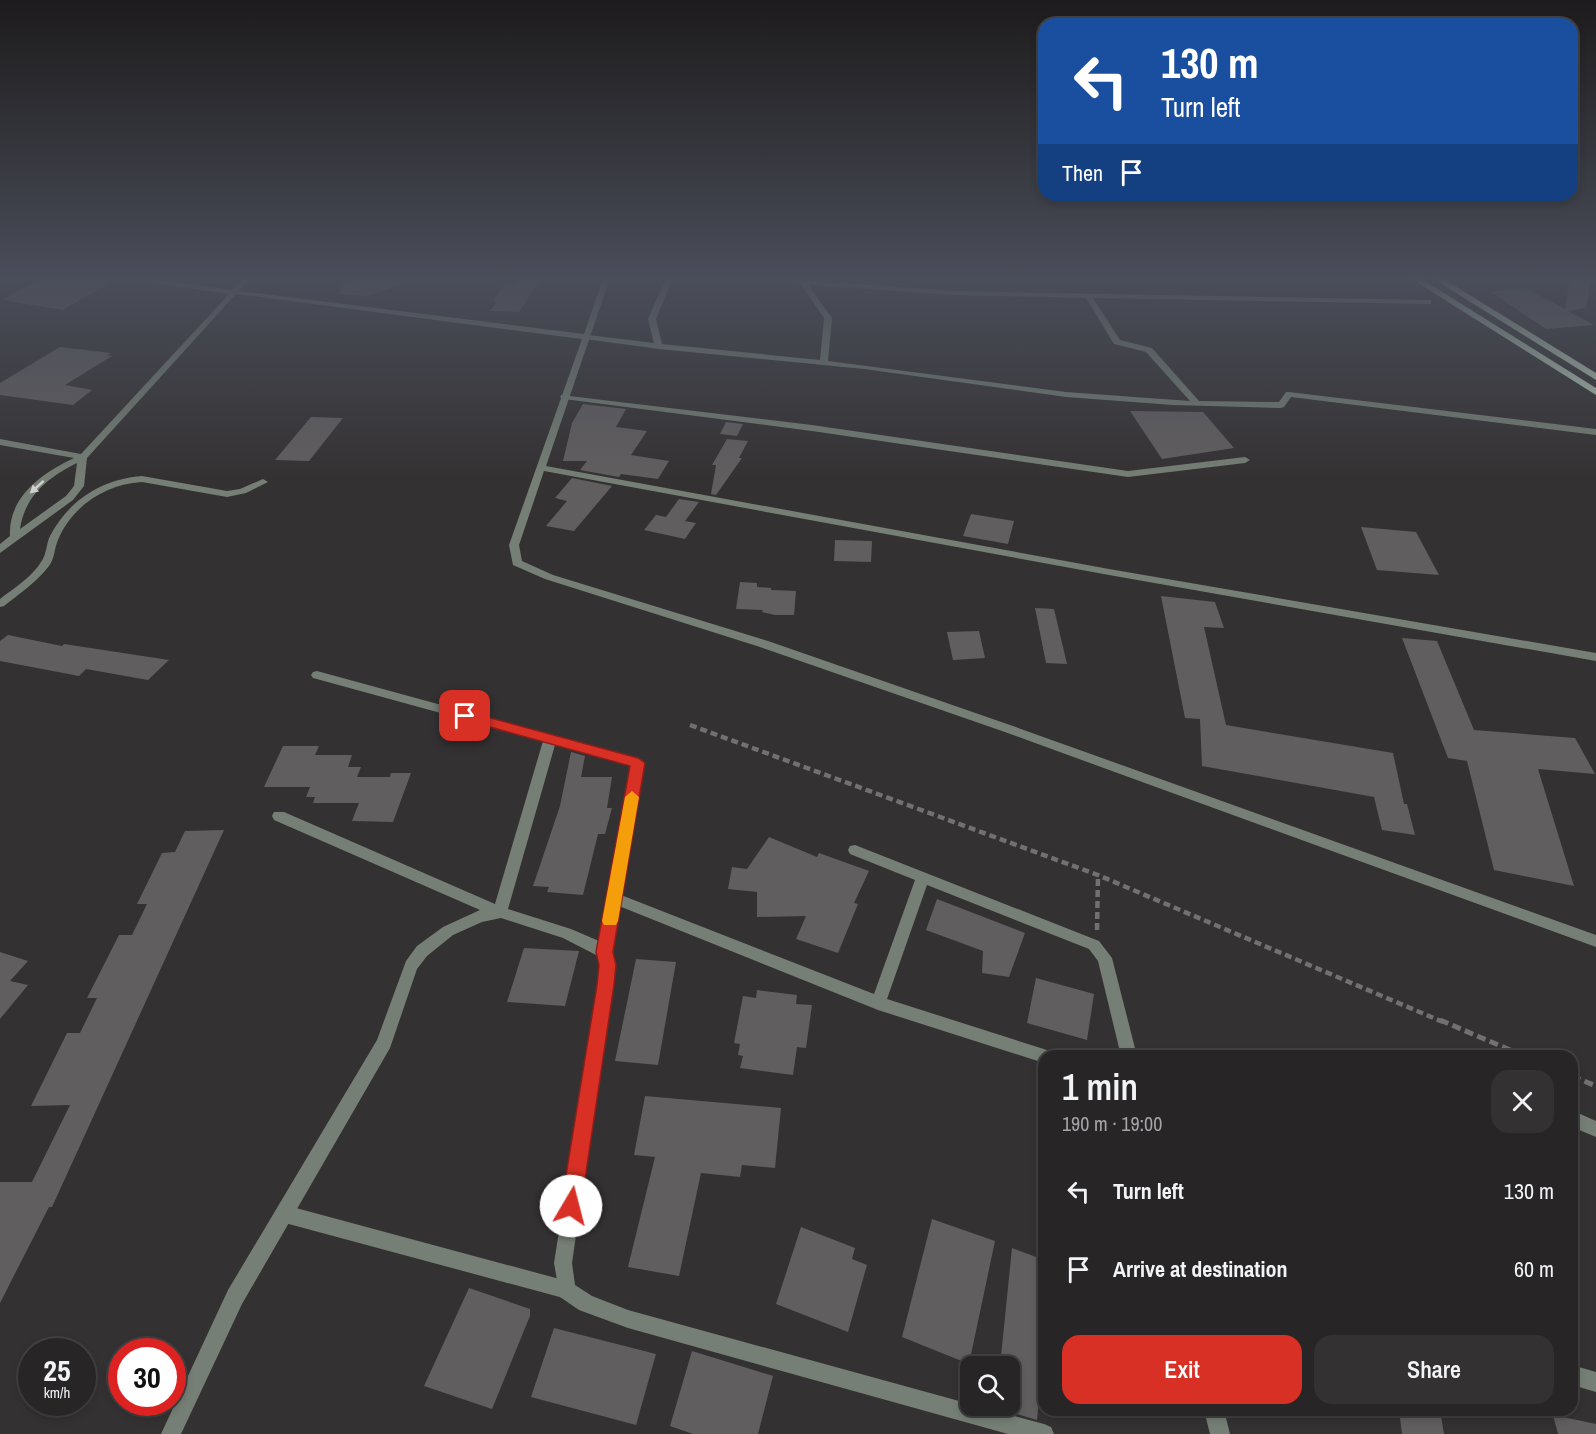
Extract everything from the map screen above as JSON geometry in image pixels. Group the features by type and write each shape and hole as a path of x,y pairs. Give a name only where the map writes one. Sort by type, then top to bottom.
{"main road":[{"path":"1521,345 1596,392"},
{"path":"1544,345 1596,377"}],"street":[{"path":"14,535 15,515 22,500 60,468 83,457 186,345"},
{"path":"585,345 564,397 514,545 514,558 522,567 764,644 995,724 1596,941"},
{"path":"644,345 824,363 997,386 1197,405 1281,405 1289,394 1596,432"},
{"path":"824,363 826,345"},
{"path":"1129,345 1149,350 1197,405"},
{"path":"564,397 812,428 1128,474 1245,460"},
{"path":"0,442 83,457"},
{"path":"0,550 14,535 52,511 78,488 83,457"},
{"path":"541,468 1120,574 1596,657"},
{"path":"0,604 48,560 54,537 73,511 100,490 114,483 129,478 142,479 227,494 243,491 263,482"},
{"path":"317,675 638,763 604,952 608,965 563,1263 567,1290"},
{"path":"500,912 550,739"},
{"path":"279,816 500,912 556,929 594,944 604,952"},
{"path":"855,850 1094,945 1105,958 1128,1050"},
{"path":"878,1003 923,877"},
{"path":"614,898 878,1003 1038,1054"},
{"path":"171,1434 235,1297 384,1043 417,958 434,942 463,923 480,916 500,912"},
{"path":"1578,1121 1596,1129"},
{"path":"285,1214 567,1290 586,1303 628,1319 1044,1434"},
{"path":"1578,1377 1596,1382"},
{"path":"1216,1416 1220,1434"}],"path":[{"path":"690,725 1098,875 1510,1050"},
{"path":"1094,945 1097,941 1098,875"},
{"path":"1578,1078 1596,1086"}],"building":[{"path":"60,347 111,353 107,355 112,356 65,385 92,390 73,405 0,395 0,383"},
{"path":"583,404 626,409 616,427 647,431 631,455 669,461 658,479 621,474 619,477 580,470 587,461 563,461 572,423"},
{"path":"1130,411 1203,412 1234,448 1162,459"},
{"path":"311,417 343,418 309,461 275,460"},
{"path":"726,422 743,424 737,436 720,434"},
{"path":"727,439 748,441 739,458 742,458 716,495 711,494 716,465 712,465"},
{"path":"572,478 612,486 574,531 546,526 567,501 555,498"},
{"path":"679,499 699,502 685,521 696,523 685,539 644,530 656,515 666,517"},
{"path":"971,514 1014,521 1008,544 963,536"},
{"path":"1361,527 1416,532 1439,575 1377,570"},
{"path":"835,540 872,541 871,562 834,561"},
{"path":"740,582 757,583 757,587 771,588 771,590 796,591 794,615 775,615 762,612 763,610 736,609"},
{"path":"1161,596 1215,602 1224,628 1204,627 1226,725 1393,753 1404,804 1407,804 1415,835 1382,830 1374,797 1202,766 1200,719 1185,718"},
{"path":"1035,608 1054,609 1067,664 1046,663"},
{"path":"979,631 985,658 953,660 947,632"},
{"path":"8,635 62,646 64,644 169,660 148,680 86,669 79,676 0,661 0,641"},
{"path":"1402,638 1437,641 1474,730 1575,738 1595,774 1538,769 1574,886 1494,870 1467,761 1448,758"},
{"path":"283,746 319,746 315,755 352,755 348,767 361,767 357,777 390,777 391,773 411,773 393,822 352,821 359,803 313,803 315,797 306,797 310,787 264,787"},
{"path":"571,752 585,756 581,777 612,777 607,808 612,808 605,834 598,834 583,895 547,892 549,887 533,886 560,806"},
{"path":"224,830 52,1207 49,1207 0,1303 0,1182 32,1182 70,1105 31,1106 67,1033 80,1033 97,998 87,998 119,935 132,935 147,904 137,904 162,853 175,852 185,831"},
{"path":"769,837 817,857 819,853 869,871 854,903 858,904 838,953 796,939 806,916 757,917 757,892 728,889 732,867 747,869"},
{"path":"937,899 1025,933 1009,977 982,973 983,951 926,930"},
{"path":"524,948 579,951 565,1006 507,1002"},
{"path":"0,952 28,961 10,981 28,985 0,1019"},
{"path":"636,959 676,962 658,1065 615,1061"},
{"path":"1036,978 1094,994 1087,1040 1027,1023"},
{"path":"757,990 797,995 796,1004 812,1005 806,1048 797,1047 793,1075 740,1068 743,1056 738,1055 740,1044 734,1043 743,996 756,998"},
{"path":"645,1096 781,1108 775,1168 742,1165 740,1177 701,1173 679,1276 628,1267 655,1157 634,1155"},
{"path":"932,1219 995,1241 971,1356 960,1356 960,1360 902,1337"},
{"path":"801,1227 855,1248 852,1259 867,1265 848,1332 776,1304"},
{"path":"1012,1248 1038,1258 1037,1420 1020,1415 1020,1356 1001,1356"},
{"path":"469,1288 530,1309 530,1316 492,1409 424,1386"},
{"path":"554,1328 656,1354 636,1425 531,1397"},
{"path":"692,1351 773,1376 758,1434 693,1434 670,1426"},
{"path":"1400,1416 1441,1416 1444,1434 1402,1434"},
{"path":"1553,1416 1596,1424 1596,1434 1558,1434"}],"slow traffic":[{"path":"610,921 632,797"}],"route":[{"path":"465,716 638,763 604,952 608,965 571,1206"}]}
